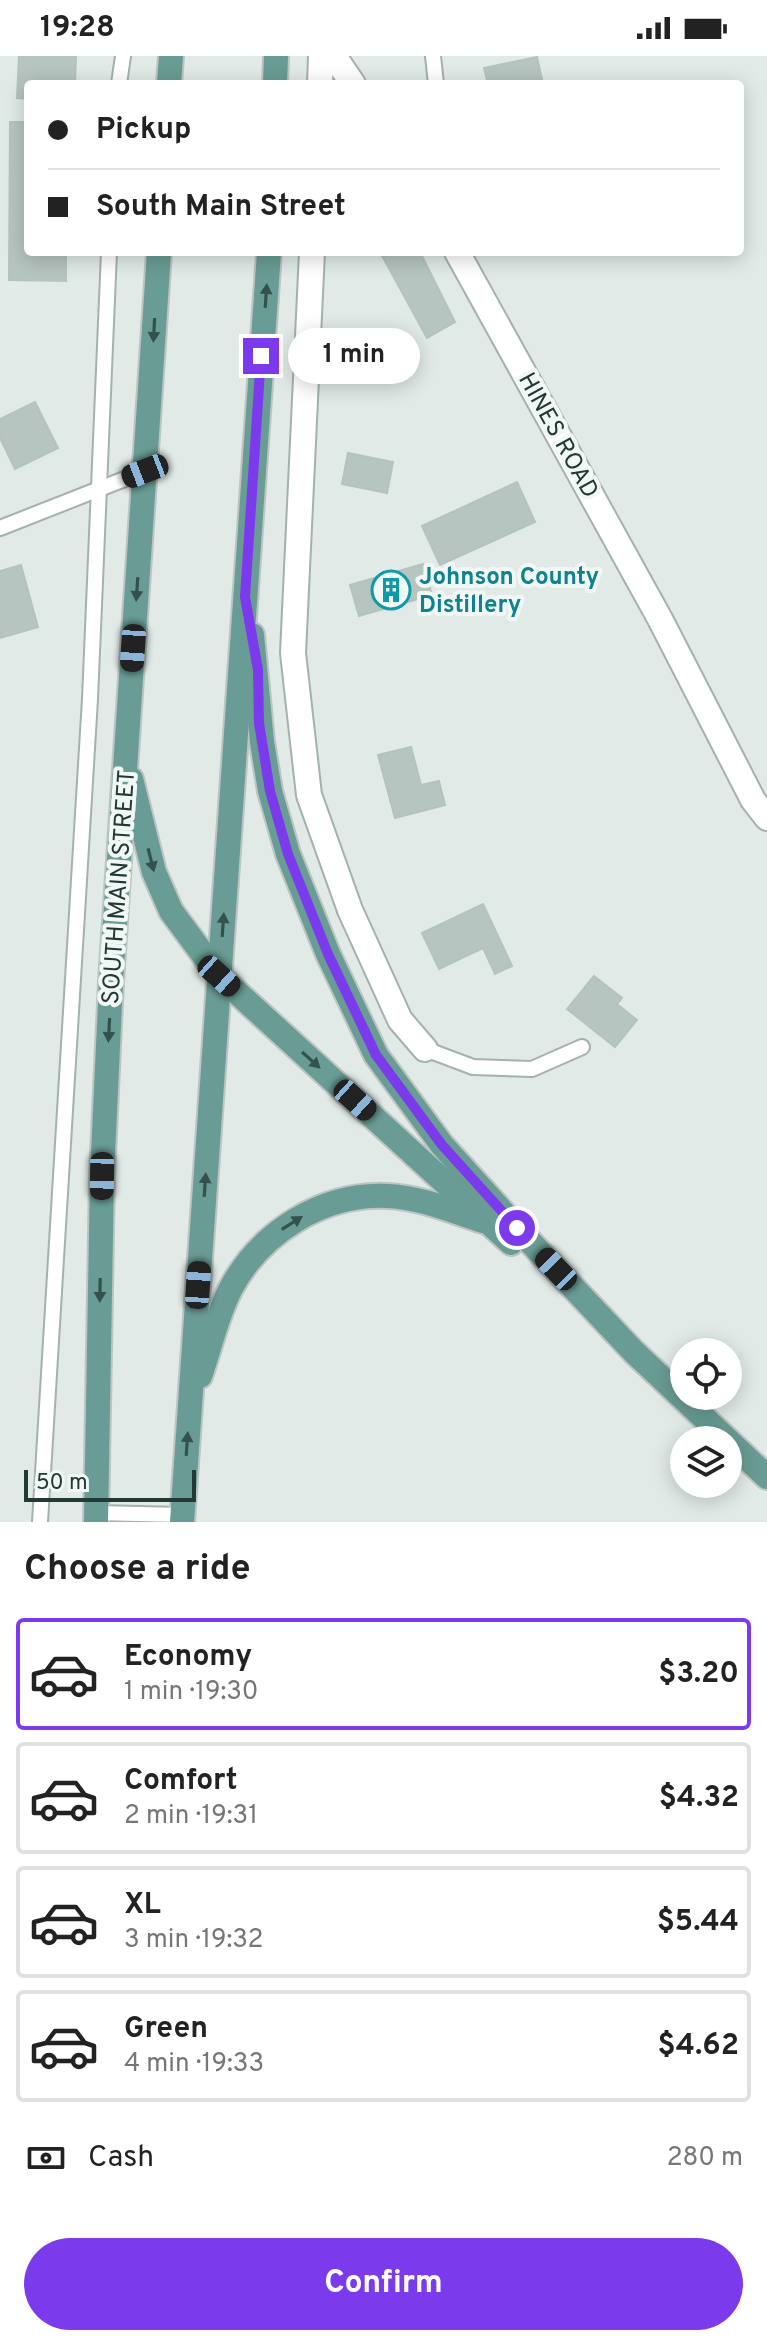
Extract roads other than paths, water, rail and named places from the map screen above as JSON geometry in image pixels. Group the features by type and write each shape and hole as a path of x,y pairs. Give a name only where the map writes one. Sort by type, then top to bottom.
{"main road":[{"path":"169,80 171,56"},
{"path":"275,80 276,56"},
{"name":"SOUTH MAIN STREET","path":"96,1517 102,1176 159,256"},
{"path":"182,1518 269,256"},
{"path":"245,597 258,670 262,742 280,829 328,954 376,1055 472,1179 634,1352 767,1477"},
{"path":"126,757 154,872 171,911 219,976 491,1224 573,1304 634,1352"},
{"path":"189,1408 229,1292 240,1272 252,1255 303,1217 358,1197 388,1196 415,1200 491,1224"}],"street":[{"path":"320,80 321,56"},
{"path":"334,56 350,80"},
{"path":"312,256 293,653 309,795 350,910 400,1020 425,1049"},
{"name":"HINES ROAD","path":"459,256 660,619 753,800 767,818"}],"lane":[{"path":"120,80 123,56"},
{"path":"433,56 436,80"},
{"path":"40,1522 90,699 109,256"},
{"path":"0,528 145,471"},
{"path":"425,1049 473,1067 532,1069 582,1047"},
{"path":"96,1517 182,1518"}],"place":[{"name":"Johnson County Distillery","path":"391,590"}]}
